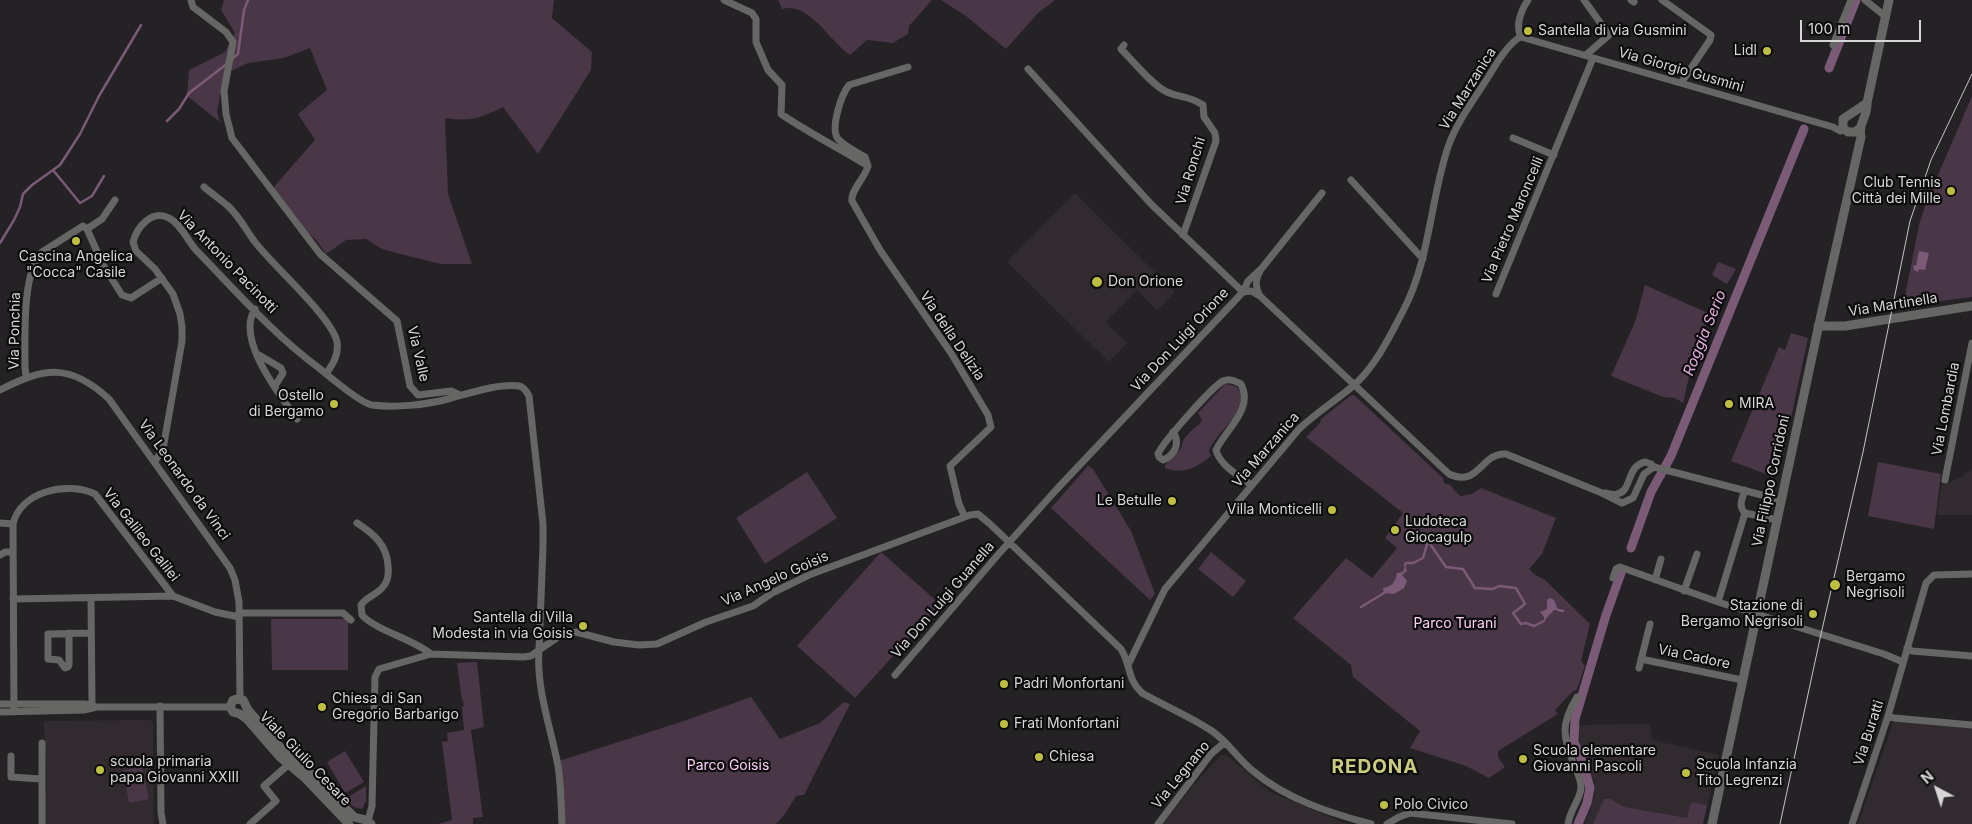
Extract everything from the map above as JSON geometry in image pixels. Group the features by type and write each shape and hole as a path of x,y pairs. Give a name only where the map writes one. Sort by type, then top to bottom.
{"street":[{"name":"Via Valle","path":"191,0 193,7 226,32 233,42 224,91 226,114 232,138 320,254 397,321 412,390 418,395 451,391 460,395 518,386 526,391 529,396 543,524 539,650"},
{"path":"724,0 752,13 756,19 756,42 768,70 782,85 781,114 812,135 868,166"},
{"path":"1521,37 1518,31 1519,20 1528,0"},
{"path":"1584,0 1609,35 1590,56"},
{"path":"1662,0 1710,35 1710,40 1681,83"},
{"path":"1833,45 1851,0"},
{"path":"1865,0 1885,16"},
{"path":"1854,128 1867,112 1867,103 1889,0"},
{"name":"Via Giorgio Gusmini","path":"1521,37 1833,127 1840,131 1854,128"},
{"name":"Via Marzanica","path":"1129,663 1165,589 1299,429 1312,416 1354,385 1377,356 1391,334 1416,282 1451,139 1493,69 1513,42 1521,37"},
{"name":"Via Ronchi","path":"1124,45 1121,49 1166,92 1192,98 1203,105 1204,117 1215,133 1216,141 1183,235"},
{"name":"Via Pietro Maroncelli","path":"1496,294 1554,155 1590,56"},
{"path":"868,166 865,157 839,141 835,135 835,126 842,97 849,85 908,67"},
{"name":"Via Ronchi","path":"1028,69 1151,204 1243,292"},
{"path":"1833,127 1847,114 1853,114 1867,103"},
{"name":"Via Filippo Corridoni","path":"1712,824 1858,143 1854,139 1854,128 1859,117 1853,114"},
{"name":"Via Filippo Corridoni","path":"1843,119 1842,125 1854,128"},
{"name":"Via Pietro Maroncelli","path":"1513,138 1554,155"},
{"name":"Via della Delizia","path":"868,166 865,175 852,192 852,201 885,257 951,353 991,422 991,427 950,466 958,504 965,517"},
{"path":"1351,180 1423,259"},
{"path":"204,187 228,206 237,216 255,242 308,300 335,336 337,350 334,363 326,374"},
{"name":"Via Don Luigi Orione","path":"1010,542 1048,499 1243,292 1248,281 1262,268 1322,193"},
{"name":"Via Ponchia","path":"26,377 29,278 37,257 81,227 83,226 87,229 102,219 115,200"},
{"name":"Via Antonio Pacinotti","path":"155,460 162,449 182,341 182,327 177,304 162,278 136,251 134,242 139,227 144,222 158,216 167,217 174,221 192,246 295,349 363,401 373,405 413,405 460,395"},
{"path":"87,229 103,265 122,295 131,298 162,278"},
{"path":"1260,296 1256,278 1262,268"},
{"path":"1243,292 1251,291 1260,296 1449,474 1458,478 1472,475 1500,453 1602,493 1622,503 1633,498 1644,474 1658,468"},
{"name":"Via Martinella","path":"1818,326 1845,326 1972,306"},
{"path":"255,309 249,320 250,331 257,353 266,375 298,419"},
{"name":"Via Lombardia","path":"1944,480 1972,343"},
{"path":"257,353 266,361 281,368 283,373 274,386"},
{"name":"Via Leonardo da Vinci","path":"0,390 26,377 48,372 69,374 94,385 109,399 155,460 230,568 238,592 240,699"},
{"path":"1173,432 1222,381 1228,379 1241,384 1246,400 1239,416 1216,450 1218,457 1224,464 1251,485"},
{"path":"1602,493 1617,494 1623,492 1634,468 1641,463 1648,462 1658,468 1674,473 1781,500"},
{"name":"Via Galileo Galilei","path":"14,708 13,524 18,510 38,494 64,490 86,490 95,494 173,596 215,612 239,615 343,614 351,620"},
{"path":"1745,490 1741,505 1745,513 1777,520"},
{"path":"1718,602 1745,513"},
{"name":"Via Angelo Goisis","path":"431,654 467,657 531,656 558,637 576,632 614,642 639,645 657,644 706,622 753,606 772,593 809,575 965,517 974,514 981,515 1121,649 1129,663 1130,677 1142,693 1212,731 1252,771 1292,796 1354,820 1371,824"},
{"path":"0,523 13,524"},
{"path":"358,523 371,532 384,547 389,569 384,587 361,605 362,615 372,624 417,644 431,654"},
{"name":"Via Don Luigi Guanella","path":"894,675 1010,542"},
{"path":"0,555 5,552 12,552"},
{"path":"1684,591 1697,554"},
{"path":"1654,580 1661,559"},
{"path":"1613,578 1616,569 1620,567 1684,591 1884,654 1903,662"},
{"name":"Via Buratti","path":"1852,824 1888,716 1926,583 1934,575 1972,574"},
{"path":"13,599 173,596"},
{"path":"91,598 94,706"},
{"name":"Via Cadore","path":"1638,668 1650,624"},
{"path":"69,633 69,665 65,668 59,660 48,659 48,634 69,633 91,633"},
{"path":"1907,648 1912,651 1972,656"},
{"path":"539,650 540,680 560,778 562,824"},
{"path":"365,822 372,806 376,673 382,667 431,654"},
{"name":"Via Cadore","path":"1641,659 1742,680"},
{"path":"1568,824 1569,814 1580,794 1581,785 1565,737 1567,714 1577,697"},
{"path":"0,704 14,708 84,710 94,706 230,706 233,700 240,699"},
{"name":"Viale Giulio Cesare","path":"240,699 244,702 243,711 288,765 304,777 350,824"},
{"path":"160,706 160,797 162,824"},
{"name":"Viale Giulio Cesare","path":"230,706 232,712 243,711"},
{"path":"0,712 14,708"},
{"name":"Viale Giulio Cesare","path":"243,711 354,817 365,822"},
{"path":"1888,716 1972,724"},
{"name":"Via Legnano","path":"1158,824 1211,754 1225,742"},
{"path":"42,743 42,824"},
{"path":"11,756 11,777 41,779"},
{"path":"250,824 276,801 264,786 288,765"},
{"path":"1387,824 1410,813 1512,824"}],"shaded area":[{"name":"Don Orione","path":"1075,193 1175,292 1157,310 1137,290 1105,322 1127,343 1109,362 1007,262"},
{"path":"1919,251 1929,253 1925,270 1919,269 1918,272 1914,270 1913,265 1916,266"},
{"path":"1972,469 1972,515 1937,515 1941,486 1960,478"},
{"path":"1405,565 1407,571 1402,575 1407,581 1404,588 1394,594 1384,593 1383,588 1393,584 1397,573 1403,572"},
{"path":"1550,598 1554,600 1558,610 1554,610 1544,621 1544,617 1540,612 1547,609 1547,600"},
{"name":"scuola primaria papa Giovanni XXIII","path":"150,720 153,723 154,824 45,824 44,794 47,793 44,721"},
{"path":"1894,720 1972,728 1972,824 1858,824"},
{"path":"1650,724 1652,740 1719,755 1703,824 1585,824 1595,795 1594,782 1580,744 1578,725"},
{"path":"1220,756 1228,756 1270,792 1347,824 1163,824 1191,788"}],"green space":[{"path":"224,0 554,0 552,18 592,52 591,70 538,154 503,107 476,118 462,120 445,118 448,194 472,264 441,264 382,249 366,239 346,240 326,254 316,240 301,227 272,189 315,140 298,114 327,90 310,48 284,58 248,63 227,73 223,79 217,112 220,122 187,96 189,70 225,52 235,33 221,10"},
{"path":"778,0 932,0 909,26 908,34 893,43 867,40 850,55 810,17 792,8 782,9"},
{"path":"941,0 1055,0 1038,13 1006,49 966,16"},
{"name":"Club Tennis Città dei Mille","path":"1972,96 1972,297 1903,306 1919,225 1926,203"},
{"path":"1718,262 1736,269 1727,284 1712,275"},
{"path":"1645,285 1710,314 1696,346 1683,403 1675,398 1663,397 1611,376 1635,322"},
{"path":"1791,333 1808,338 1783,456 1774,477 1731,461 1779,347 1785,350"},
{"path":"1225,384 1239,389 1240,406 1213,444 1209,451 1211,456 1201,464 1190,469 1178,471 1165,468 1165,465 1182,447 1186,436 1202,421 1198,413"},
{"name":"Parco Turani","path":"1354,395 1443,478 1444,483 1450,485 1460,496 1472,494 1481,488 1556,518 1542,554 1529,569 1535,575 1544,579 1590,624 1581,661 1585,666 1577,689 1555,710 1558,714 1498,751 1498,757 1505,767 1489,778 1466,766 1410,748 1420,731 1353,677 1351,665 1293,618 1346,558 1372,578 1397,548 1385,538 1403,513 1306,437 1320,423 1321,419 1350,396"},
{"path":"1878,462 1941,474 1934,529 1868,516"},
{"path":"1088,466 1093,469 1131,531 1155,594 1150,600 1051,508"},
{"path":"807,472 837,518 765,564 736,518"},
{"path":"881,552 940,604 855,698 797,646"},
{"path":"1211,552 1246,581 1233,597 1198,569"},
{"path":"271,619 348,619 348,670 272,670"},
{"path":"477,662 484,727 471,730 483,817 473,818 473,824 438,824 452,820 442,742 448,741 447,733 464,730 462,708 464,704 457,663"},
{"name":"Parco Goisis","path":"751,697 780,739 820,723 844,702 850,704 804,795 796,796 785,814 776,824 565,824 559,761 684,721"},
{"path":"345,751 364,782 345,793 327,762"},
{"path":"142,766 149,799 129,803 123,770"},
{"path":"366,786 366,801 362,809 354,807 345,799"},
{"path":"1604,799 1611,799 1624,807 1687,818 1691,802 1707,805 1703,824 1593,824"}],"waterway":[{"path":"232,59 238,54 244,10 248,0"},
{"name":"Roggia Serio","path":"1829,68 1856,0"},
{"path":"0,243 14,220 23,194 32,185 60,165 80,134 99,96 141,25"},
{"path":"167,121 179,109 189,93 228,63"},
{"name":"Roggia Serio","path":"1631,548 1651,492 1671,456 1804,129"},
{"path":"53,170 80,203 92,196 104,176"},
{"path":"1405,565 1406,563 1413,563 1423,558 1428,541 1446,567 1463,569 1475,588 1493,589 1499,586 1516,588 1525,604 1513,613 1521,624 1526,623 1534,626 1544,621"},
{"name":"Roggia Serio","path":"1578,824 1587,803 1590,788 1583,763 1574,742 1575,719 1606,615 1621,573"},
{"path":"1361,607 1384,593"},
{"path":"1558,610 1563,611"}],"tram line":[{"path":"1780,824 1863,452 1910,221 1931,160 1972,74"}],"place":[{"name":"Santella di via Gusmini","path":"1528,31"},
{"name":"Lidl","path":"1767,51"},
{"name":"Club Tennis Città dei Mille","path":"1951,191"},
{"name":"Cascina Angelica \"Cocca\" Casile","path":"76,241"},
{"name":"Don Orione","path":"1097,282"},
{"name":"Ostello di Bergamo","path":"334,404"},
{"name":"MIRA","path":"1729,404"},
{"name":"Le Betulle","path":"1172,501"},
{"name":"Villa Monticelli","path":"1332,510"},
{"name":"Ludoteca Giocagulp","path":"1395,530"},
{"name":"Bergamo Negrisoli","path":"1835,585"},
{"name":"Stazione di Bergamo Negrisoli","path":"1813,614"},
{"name":"Santella di Villa Modesta in via Goisis","path":"583,626"},
{"name":"Padri Monfortani","path":"1004,684"},
{"name":"Chiesa di San Gregorio Barbarigo","path":"322,707"},
{"name":"Frati Monfortani","path":"1004,724"},
{"name":"Chiesa","path":"1039,757"},
{"name":"Scuola elementare Giovanni Pascoli","path":"1523,759"},
{"name":"scuola primaria papa Giovanni XXIII","path":"100,770"},
{"name":"Scuola Infanzia Tito Legrenzi","path":"1686,773"},
{"name":"Polo Civico","path":"1384,805"}],"district":[{"name":"REDONA","path":"1375,767"}]}
